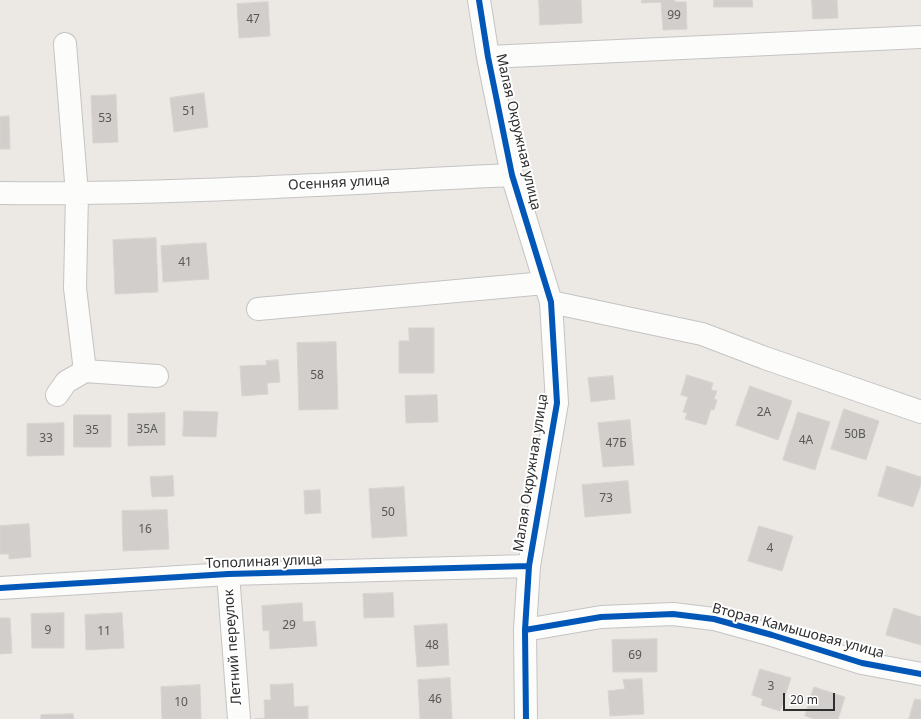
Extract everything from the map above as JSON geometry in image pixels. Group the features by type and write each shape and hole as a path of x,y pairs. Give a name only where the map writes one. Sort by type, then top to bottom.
{"street":[{"name":"Малая Окружная улица","path":"479,0 488,57 512,175 548,292 556,403 529,566 525,630 526,719"},
{"path":"488,57 921,37"},
{"path":"65,44 77,194 75,288 85,371"},
{"name":"Осенняя улица","path":"0,193 77,194 165,192 512,175"},
{"path":"258,309 548,292 702,334 765,358 921,412"},
{"path":"58,395 66,382 85,371 157,376"},
{"name":"Тополиная улица","path":"0,588 228,574 529,566"},
{"name":"Летний переулок","path":"228,574 239,719"},
{"name":"Вторая Камышовая улица","path":"525,630 601,617 672,614 714,619 862,663 921,674"}],"building":[{"path":"539,0 581,0 582,23 540,25"},
{"path":"642,0 675,0 675,2 686,2 687,29 663,30 661,2 642,3"},
{"path":"714,0 752,0 753,7 714,7"},
{"path":"812,0 837,0 838,18 813,19"},
{"path":"268,2 270,36 239,38 237,4"},
{"path":"204,93 208,127 174,132 170,98"},
{"path":"116,95 118,142 93,143 91,96"},
{"path":"9,116 10,149 0,149 0,117"},
{"path":"156,238 158,292 115,294 113,240"},
{"path":"206,243 209,279 163,282 161,246"},
{"path":"409,328 434,328 434,373 399,373 399,341 409,341"},
{"path":"336,342 338,409 299,410 297,343"},
{"path":"278,360 280,382 267,383 268,394 242,396 240,366 267,365 266,361"},
{"path":"687,375 713,383 711,390 717,391 714,399 717,400 714,410 711,409 706,425 685,419 687,413 683,412 688,397 681,395"},
{"path":"613,376 615,399 591,402 588,378"},
{"path":"750,386 792,401 778,440 736,425"},
{"path":"437,395 438,422 406,423 405,396"},
{"path":"844,409 879,421 866,460 831,449"},
{"path":"184,411 218,412 216,437 183,436"},
{"path":"798,412 830,422 815,470 783,460"},
{"path":"165,413 165,445 128,446 128,414"},
{"path":"74,415 111,415 111,447 74,447"},
{"path":"630,420 634,465 603,467 598,423"},
{"path":"64,423 64,455 27,456 27,424"},
{"path":"887,466 921,477 921,484 913,507 878,496"},
{"path":"173,476 174,496 152,497 150,477"},
{"path":"628,481 631,513 585,517 582,485"},
{"path":"404,487 407,536 372,538 369,489"},
{"path":"320,490 321,513 305,514 304,491"},
{"path":"167,510 169,549 123,551 122,511"},
{"path":"29,524 31,557 9,559 9,554 0,554 0,526"},
{"path":"759,526 793,536 782,571 748,561"},
{"path":"393,593 394,617 364,618 363,594"},
{"path":"302,603 303,622 315,621 317,646 270,649 269,630 263,631 262,606"},
{"path":"894,608 921,617 921,645 886,635"},
{"path":"64,613 64,648 32,648 31,614"},
{"path":"122,613 124,648 86,650 85,615"},
{"path":"0,618 10,618 12,653 0,654"},
{"path":"447,624 449,665 417,667 414,626"},
{"path":"657,639 657,672 613,672 612,640"},
{"path":"760,669 791,678 780,711 761,705 763,699 752,695"},
{"path":"450,678 452,719 420,719 418,680"},
{"path":"642,679 644,714 610,716 608,691 625,689 623,680"},
{"path":"293,684 294,707 308,706 308,719 254,719 265,718 264,700 271,700 270,685"},
{"path":"200,685 201,719 162,719 161,687"},
{"path":"814,687 845,697 838,719 815,719 805,716"},
{"path":"915,699 921,700 921,719 909,719"},
{"path":"73,714 74,719 41,719 41,715"}],"cycle path":[{"path":"479,0 488,57 512,175 551,302 557,403 529,566 525,630 526,719"},
{"path":"0,588 228,574 529,566"},
{"path":"525,630 601,617 673,614 714,619 862,663 921,674"}]}
